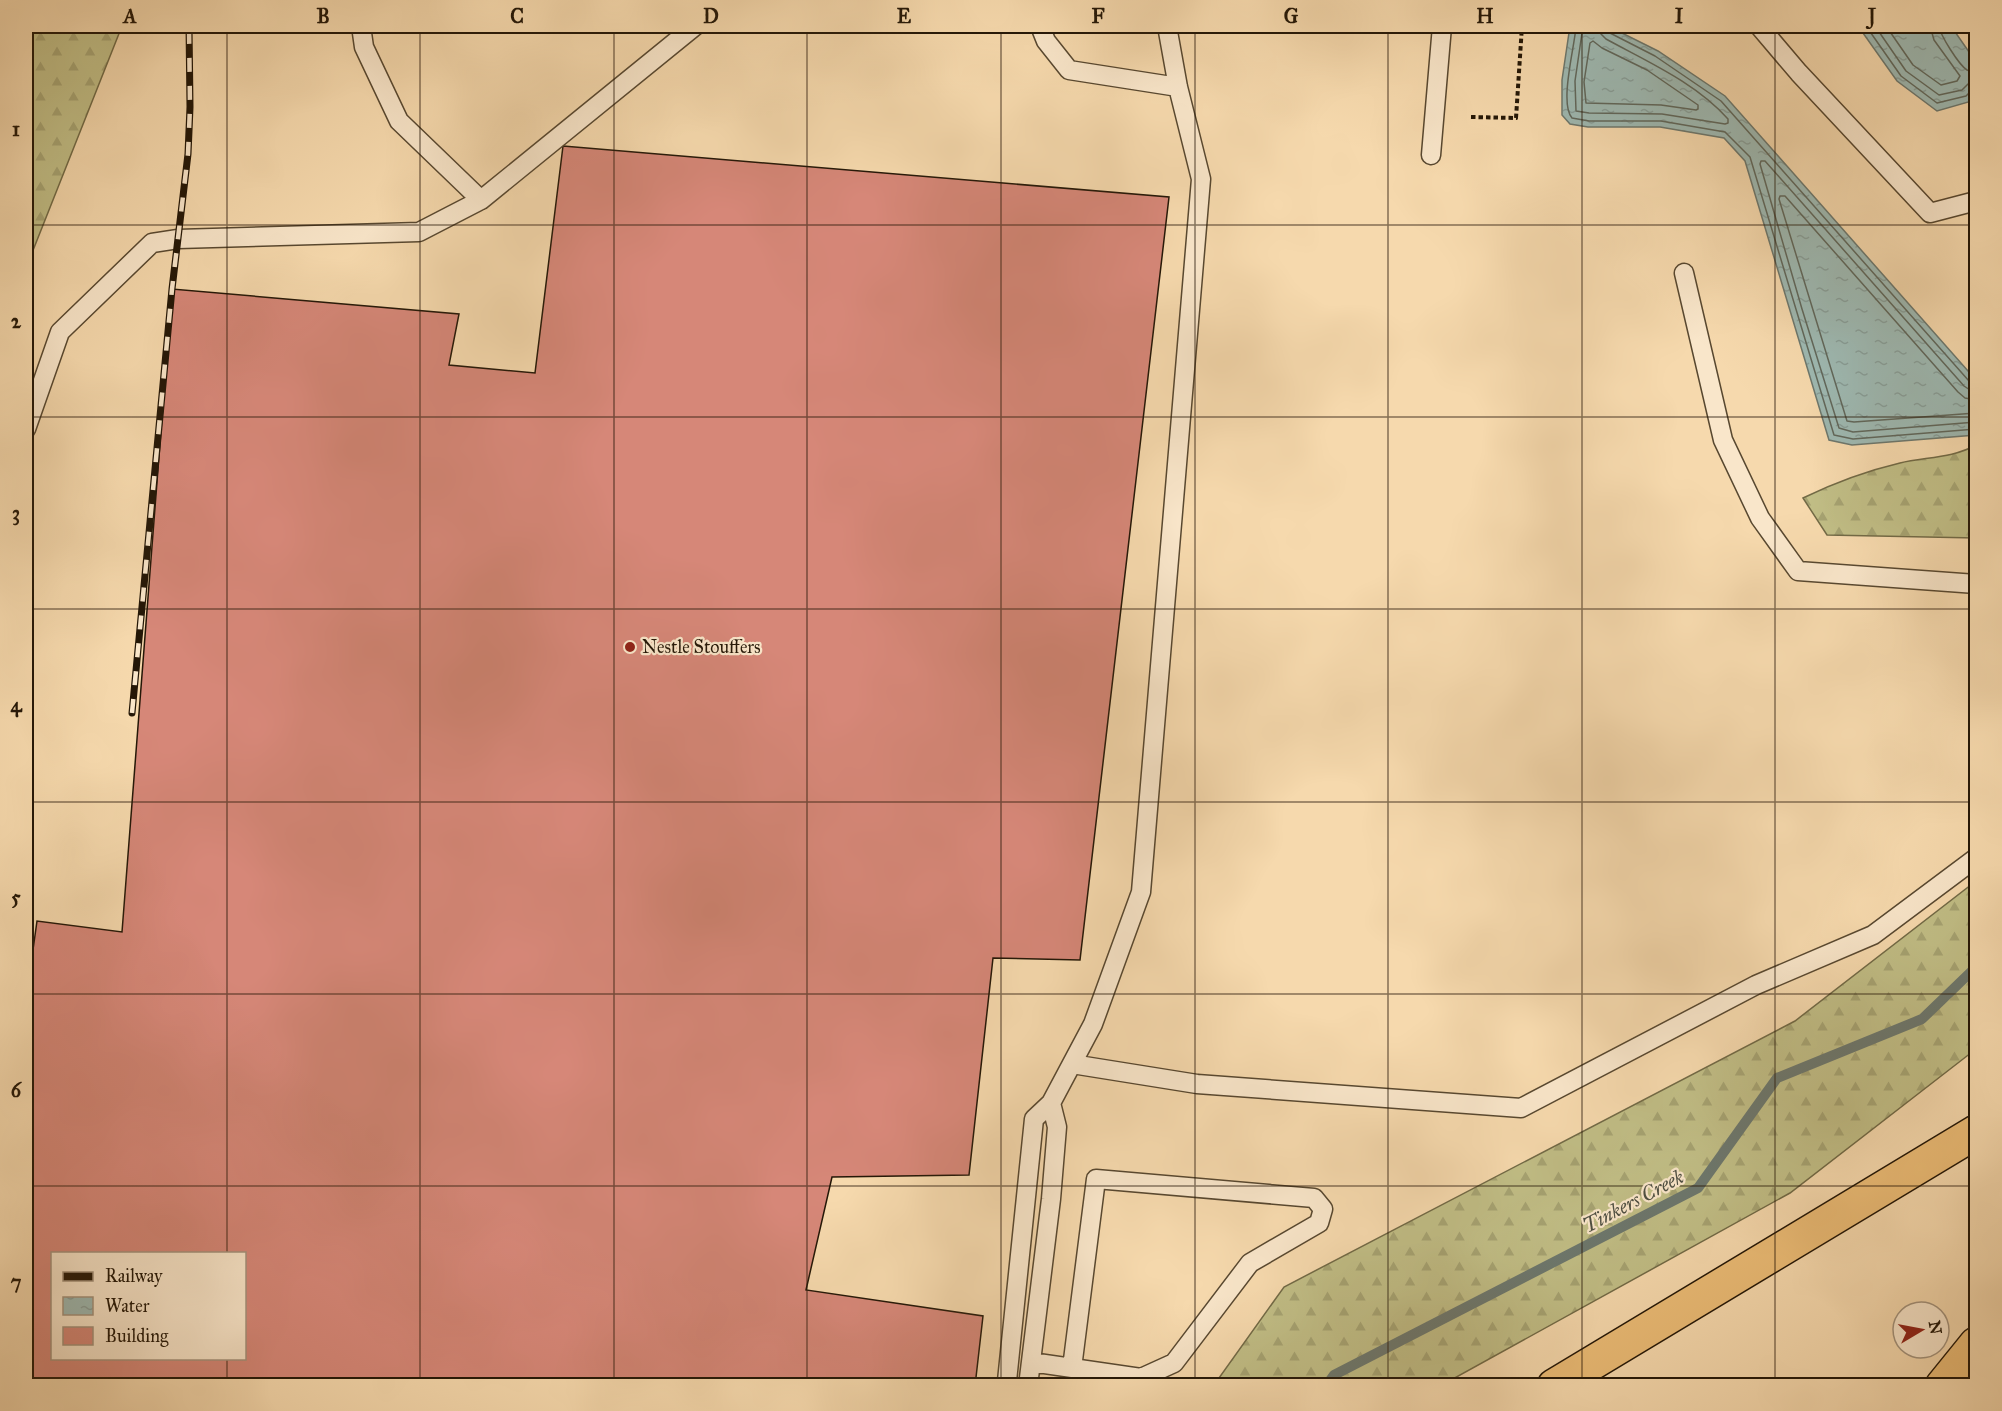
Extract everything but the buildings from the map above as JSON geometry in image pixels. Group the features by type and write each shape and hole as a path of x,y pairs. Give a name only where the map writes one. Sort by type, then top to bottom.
{"highway":[{"path":"1554,1386 1977,1132"},
{"path":"1942,1386 1977,1344"}],"lane":[{"path":"361,26 364,47 399,121 480,200"},
{"path":"26,429 60,332 152,243 178,239 419,232 480,200 695,26"},
{"path":"1040,26 1046,41 1069,70 1179,87"},
{"path":"1009,1386 1007,1381 1014,1302 1034,1119 1051,1103 1093,1024 1141,892 1201,179 1167,26"},
{"path":"1431,155 1442,26"},
{"path":"1759,26 1799,73 1930,213 1977,201"},
{"path":"1684,273 1723,440 1760,518 1798,571 1977,584"},
{"path":"1072,1064 1197,1084 1521,1108 1755,985 1873,935 1977,858"},
{"path":"1028,1386 1051,1199 1057,1127 1051,1103"},
{"path":"1031,1362 1072,1368 1141,1378 1174,1363 1250,1263 1319,1223 1323,1209 1314,1198 1096,1179 1072,1368"}],"path":[{"path":"1471,117 1516,118 1522,26"}],"green space":[{"path":"26,26 122,26 26,268"},
{"path":"1976,445 1976,538 1827,535 1803,498 1838,482 1875,470 1900,463 1949,455"},
{"path":"1976,881 1976,1049 1790,1193 1442,1385 1214,1385 1284,1287 1795,1021"}],"water":[{"path":"1570,26 1608,26 1658,51 1725,96 1976,380 1976,435 1852,445 1829,440 1745,161 1724,138 1660,127 1588,127 1570,124 1562,115 1562,80"},
{"path":"1858,26 1951,26 1976,62 1976,91 1972,101 1937,111 1897,81"}],"waterway":[{"name":"Tinkers Creek","path":"1326,1386 1334,1375 1698,1188 1777,1078 1922,1019 1976,967"}],"railway":[{"path":"132,713 172,289 188,154 189,26"}],"place":[{"name":"Nestle Stouffers","path":"630,647"}]}
